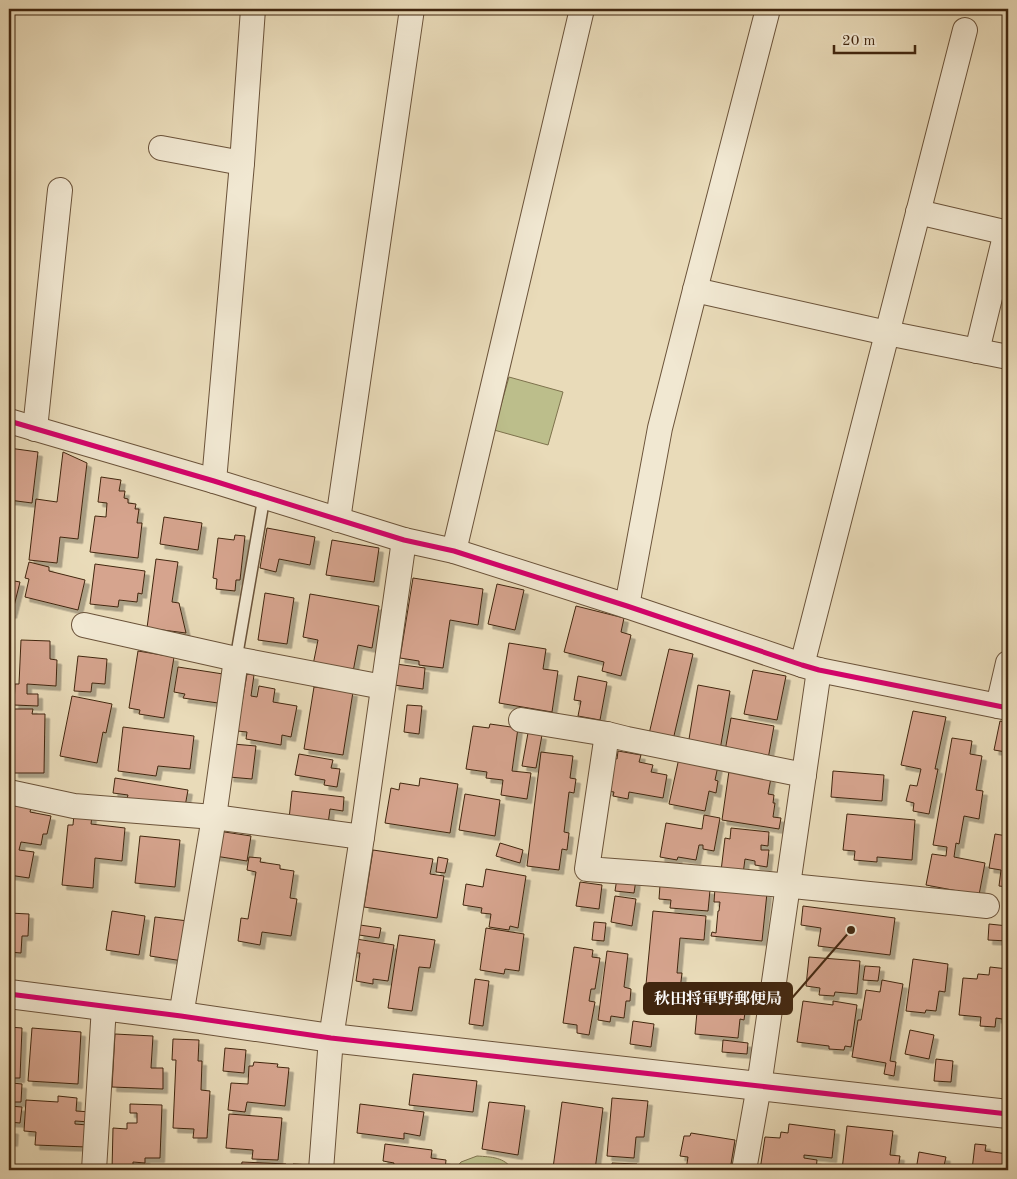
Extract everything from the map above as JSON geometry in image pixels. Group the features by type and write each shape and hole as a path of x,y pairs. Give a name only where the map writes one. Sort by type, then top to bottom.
{"street":[{"path":"214,481 242,163 253,9"},
{"path":"338,520 412,9"},
{"path":"454,551 582,9"},
{"path":"627,606 660,428 768,9"},
{"path":"744,1170 759,1086 804,775 810,667 887,333 965,30"},
{"path":"161,148 242,163"},
{"path":"36,429 60,190"},
{"path":"918,212 1007,232 977,351"},
{"path":"695,290 887,333 1008,357"},
{"path":"9,421 214,481 404,540 454,551 810,667 1003,707 1008,663"},
{"path":"321,1170 331,1038 404,540"},
{"path":"84,625 236,659 383,687"},
{"path":"181,1016 214,817 236,659"},
{"path":"520,720 607,734 804,775"},
{"path":"607,734 587,869 788,885 987,906"},
{"path":"9,792 74,806 214,817 362,836"},
{"path":"9,994 331,1038 1008,1114"},
{"path":"94,1170 104,1006"}],"lane":[{"path":"236,659 264,497"}],"green space":[{"path":"509,377 563,392 548,445 494,430"},
{"path":"477,1156 493,1157 502,1160 513,1170 454,1170 461,1162"}],"building":[{"path":"9,448 38,452 32,503 9,500"},
{"path":"63,452 87,463 78,539 60,537 57,563 29,560 36,499 57,502"},
{"path":"101,477 121,480 119,491 125,491 124,498 128,499 128,503 136,504 135,509 139,509 137,523 142,523 138,558 90,552 95,516 106,517 107,503 98,502"},
{"path":"164,517 202,523 198,550 160,544"},
{"path":"267,528 315,537 310,565 279,559 276,572 260,568"},
{"path":"235,535 245,536 240,580 236,580 235,591 216,589 217,579 213,578 218,538 234,540"},
{"path":"332,540 379,548 374,582 326,575"},
{"path":"156,559 178,562 172,602 179,603 186,633 147,628"},
{"path":"29,562 49,567 49,571 85,580 78,610 25,597 29,579 25,578"},
{"path":"95,564 145,571 142,594 138,593 137,602 119,600 118,607 90,604"},
{"path":"413,578 483,589 478,625 450,620 443,668 419,665 419,661 400,658"},
{"path":"9,580 20,582 12,614 9,613"},
{"path":"497,584 524,590 515,630 488,624"},
{"path":"265,593 294,598 287,644 258,640"},
{"path":"310,594 379,606 372,648 358,645 353,672 313,665 318,640 303,637"},
{"path":"576,606 624,618 621,632 631,635 621,676 602,671 604,662 564,652"},
{"path":"21,640 50,641 50,659 57,660 56,686 27,684 27,694 38,694 38,706 14,705 15,684 19,684"},
{"path":"509,643 546,649 543,669 558,671 552,712 499,703"},
{"path":"669,649 693,654 673,740 649,734"},
{"path":"138,651 174,657 164,718 139,714 140,710 129,708"},
{"path":"78,656 107,659 105,684 92,683 91,692 74,691"},
{"path":"396,664 425,668 423,689 394,685"},
{"path":"178,667 223,674 218,703 183,698 185,694 174,692"},
{"path":"753,670 786,676 777,720 744,714"},
{"path":"247,674 254,675 251,696 257,697 259,686 275,689 273,702 297,706 291,737 282,735 281,745 246,739 247,732 237,731"},
{"path":"578,676 607,682 600,720 578,716 581,701 574,700"},
{"path":"698,685 730,691 720,750 688,745"},
{"path":"314,687 353,692 343,755 304,749"},
{"path":"72,696 112,704 106,733 103,732 97,763 60,756"},
{"path":"407,705 422,706 419,734 404,732"},
{"path":"14,709 33,709 32,714 45,714 44,773 14,773"},
{"path":"913,711 946,717 935,769 938,769 929,814 913,811 914,803 906,801 910,785 917,786 921,769 901,765"},
{"path":"731,718 774,726 768,759 725,751"},
{"path":"1000,721 1008,723 1006,752 994,750"},
{"path":"490,724 518,728 512,771 531,773 527,799 501,795 503,780 486,778 487,772 466,769 473,726 489,728"},
{"path":"123,727 194,736 190,769 158,766 156,776 118,771"},
{"path":"528,733 542,735 536,768 522,766"},
{"path":"952,738 972,741 970,754 982,756 976,790 983,791 979,819 964,816 959,844 956,843 954,857 985,863 979,895 926,885 932,854 946,856 947,847 933,845"},
{"path":"233,744 256,746 252,779 229,777"},
{"path":"618,751 641,755 639,762 653,765 651,772 667,775 663,798 629,792 628,799 613,796 614,792 607,791 613,758 617,759"},
{"path":"541,752 573,756 570,778 576,779 574,793 569,792 564,832 569,833 567,850 562,849 559,870 527,866"},
{"path":"299,754 333,760 331,768 340,769 337,787 324,785 325,780 295,775"},
{"path":"679,758 718,766 715,780 718,781 716,793 709,791 705,811 669,804"},
{"path":"729,771 771,778 768,794 774,795 773,817 781,818 779,829 722,820"},
{"path":"833,771 884,775 882,801 831,797"},
{"path":"115,778 188,790 184,812 126,802 128,795 113,793"},
{"path":"420,778 458,784 450,833 385,823 391,788 399,790 400,783 419,786"},
{"path":"1008,781 1008,801 1006,801"},
{"path":"292,791 344,797 343,811 330,809 328,824 289,819"},
{"path":"465,794 500,800 495,836 459,830"},
{"path":"9,805 31,808 30,812 51,816 47,834 43,834 41,845 21,842 19,850 34,852 29,878 9,875"},
{"path":"74,814 92,816 91,824 125,828 122,861 95,858 93,888 62,885 68,825 73,825"},
{"path":"847,814 915,820 912,860 877,857 877,862 854,860 855,851 843,850"},
{"path":"704,815 720,818 714,851 703,849 703,845 699,845 696,860 678,857 677,860 660,857 666,823 702,829"},
{"path":"731,828 769,832 768,846 761,845 761,850 769,850 767,867 755,865 755,861 745,859 743,874 721,871 725,838 730,839"},
{"path":"218,831 251,836 247,861 215,856"},
{"path":"1008,831 1008,887 999,886 1001,870 989,868 995,834 1007,836"},
{"path":"140,836 180,840 175,887 135,883"},
{"path":"500,843 523,850 520,863 496,856"},
{"path":"373,850 433,859 430,874 444,876 437,918 364,907"},
{"path":"249,857 261,858 260,862 280,865 280,869 294,871 290,898 297,899 291,936 262,932 260,945 238,941 241,918 248,919 256,872 247,870"},
{"path":"438,857 448,859 445,873 436,872"},
{"path":"486,869 526,876 518,928 510,926 509,930 489,927 491,914 481,913 482,908 463,905 466,884 483,887"},
{"path":"617,878 636,880 634,893 615,891"},
{"path":"580,882 602,885 599,909 576,906"},
{"path":"660,885 710,890 708,911 670,908 671,900 659,899"},
{"path":"715,888 767,893 762,941 711,936 712,932 716,933 720,902 714,902"},
{"path":"615,896 636,899 632,926 611,922"},
{"path":"803,906 895,918 890,955 818,946 821,928 801,925"},
{"path":"112,911 145,916 139,955 106,950"},
{"path":"653,911 706,916 704,940 680,938 677,973 682,973 679,998 645,995"},
{"path":"9,913 29,914 28,936 22,936 21,953 9,952"},
{"path":"155,917 188,921 183,961 150,956"},
{"path":"594,922 606,923 604,941 592,940"},
{"path":"989,924 1008,926 1008,941 988,940"},
{"path":"360,925 381,928 379,938 359,935"},
{"path":"486,928 524,934 519,971 505,969 504,974 480,970"},
{"path":"399,935 435,940 430,968 419,967 412,1011 388,1008"},
{"path":"356,939 394,945 388,981 373,979 373,984 356,981 360,953 353,953"},
{"path":"574,947 593,950 592,957 600,958 595,989 591,989 589,1001 595,1002 589,1035 577,1033 577,1025 563,1023"},
{"path":"607,951 628,954 624,987 631,989 630,1001 626,1001 624,1018 611,1016 610,1022 598,1020"},
{"path":"809,957 860,961 857,994 835,992 834,996 819,995 820,988 806,986"},
{"path":"913,959 948,964 945,992 939,991 936,1011 926,1010 925,1013 906,1011"},
{"path":"865,966 880,967 878,981 863,980"},
{"path":"990,967 1008,969 1008,1020 996,1018 995,1027 980,1026 981,1017 959,1015 963,978 977,979 978,974 989,975"},
{"path":"475,979 489,981 483,1026 469,1024"},
{"path":"882,980 903,984 890,1061 896,1062 894,1076 884,1074 886,1063 852,1057 858,1020 861,1020 866,990 880,992"},
{"path":"705,984 740,987 738,1004 746,1005 744,1020 740,1019 738,1038 695,1034 698,1001 703,1002"},
{"path":"803,1001 833,1005 833,1001 857,1005 851,1047 845,1046 844,1050 829,1049 829,1046 797,1042"},
{"path":"633,1021 654,1024 651,1047 630,1044"},
{"path":"9,1027 22,1028 20,1078 9,1078"},
{"path":"32,1028 81,1032 78,1084 28,1081"},
{"path":"910,1030 934,1035 929,1059 905,1054"},
{"path":"115,1034 153,1036 151,1068 163,1068 163,1089 112,1087"},
{"path":"173,1039 199,1040 198,1061 202,1061 201,1090 210,1091 207,1138 193,1138 194,1129 173,1128 176,1060 172,1060"},
{"path":"723,1040 748,1043 747,1054 722,1052"},
{"path":"225,1048 246,1050 244,1073 223,1071"},
{"path":"936,1059 953,1061 951,1082 934,1081"},
{"path":"254,1062 278,1064 277,1067 289,1068 285,1106 247,1102 245,1112 228,1110 231,1083 248,1084 249,1066 253,1066"},
{"path":"413,1074 477,1081 473,1112 409,1105"},
{"path":"12,1083 22,1084 21,1102 10,1102"},
{"path":"58,1096 77,1098 76,1111 92,1112 91,1122 75,1121 75,1124 88,1125 87,1147 35,1145 36,1132 24,1131 26,1100 58,1102"},
{"path":"612,1098 648,1101 644,1137 636,1137 634,1158 607,1156"},
{"path":"489,1102 525,1106 518,1155 482,1149"},
{"path":"562,1102 603,1108 595,1170 553,1168"},
{"path":"130,1104 162,1105 160,1158 145,1158 145,1163 133,1162 133,1170 112,1170 113,1128 127,1129 127,1123 137,1123 137,1113 130,1113"},
{"path":"360,1104 424,1112 420,1136 404,1133 404,1139 357,1133"},
{"path":"9,1106 22,1107 20,1123 9,1122"},
{"path":"229,1114 282,1118 278,1160 252,1159 253,1150 226,1148"},
{"path":"789,1124 835,1130 832,1158 804,1155 804,1158 817,1160 816,1170 760,1170 765,1137 780,1138 781,1132 788,1133"},
{"path":"847,1126 893,1131 890,1155 900,1156 898,1170 842,1170"},
{"path":"9,1129 14,1130 13,1142 9,1141"},
{"path":"691,1133 735,1140 730,1170 686,1170 688,1157 680,1156 684,1136 690,1136"},
{"path":"385,1144 432,1150 431,1158 446,1160 445,1170 393,1170 394,1163 383,1161"},
{"path":"975,1144 986,1145 985,1151 1008,1154 1008,1170 972,1170"},
{"path":"919,1152 946,1157 943,1170 916,1170"},
{"path":"242,1162 286,1164 286,1170 218,1170 218,1167 241,1169"},
{"path":"612,1163 637,1164 637,1170 612,1170"},
{"path":"293,1164 313,1165 312,1170 292,1170"},
{"path":"16,1168 49,1169 49,1170 16,1170"}],"cycle path":[{"path":"9,421 214,481 404,540 454,551 819,670 1008,708"},
{"path":"9,994 331,1038 1008,1114"}],"place":[{"name":"秋田将軍野郵便局","path":"851,930"}]}
